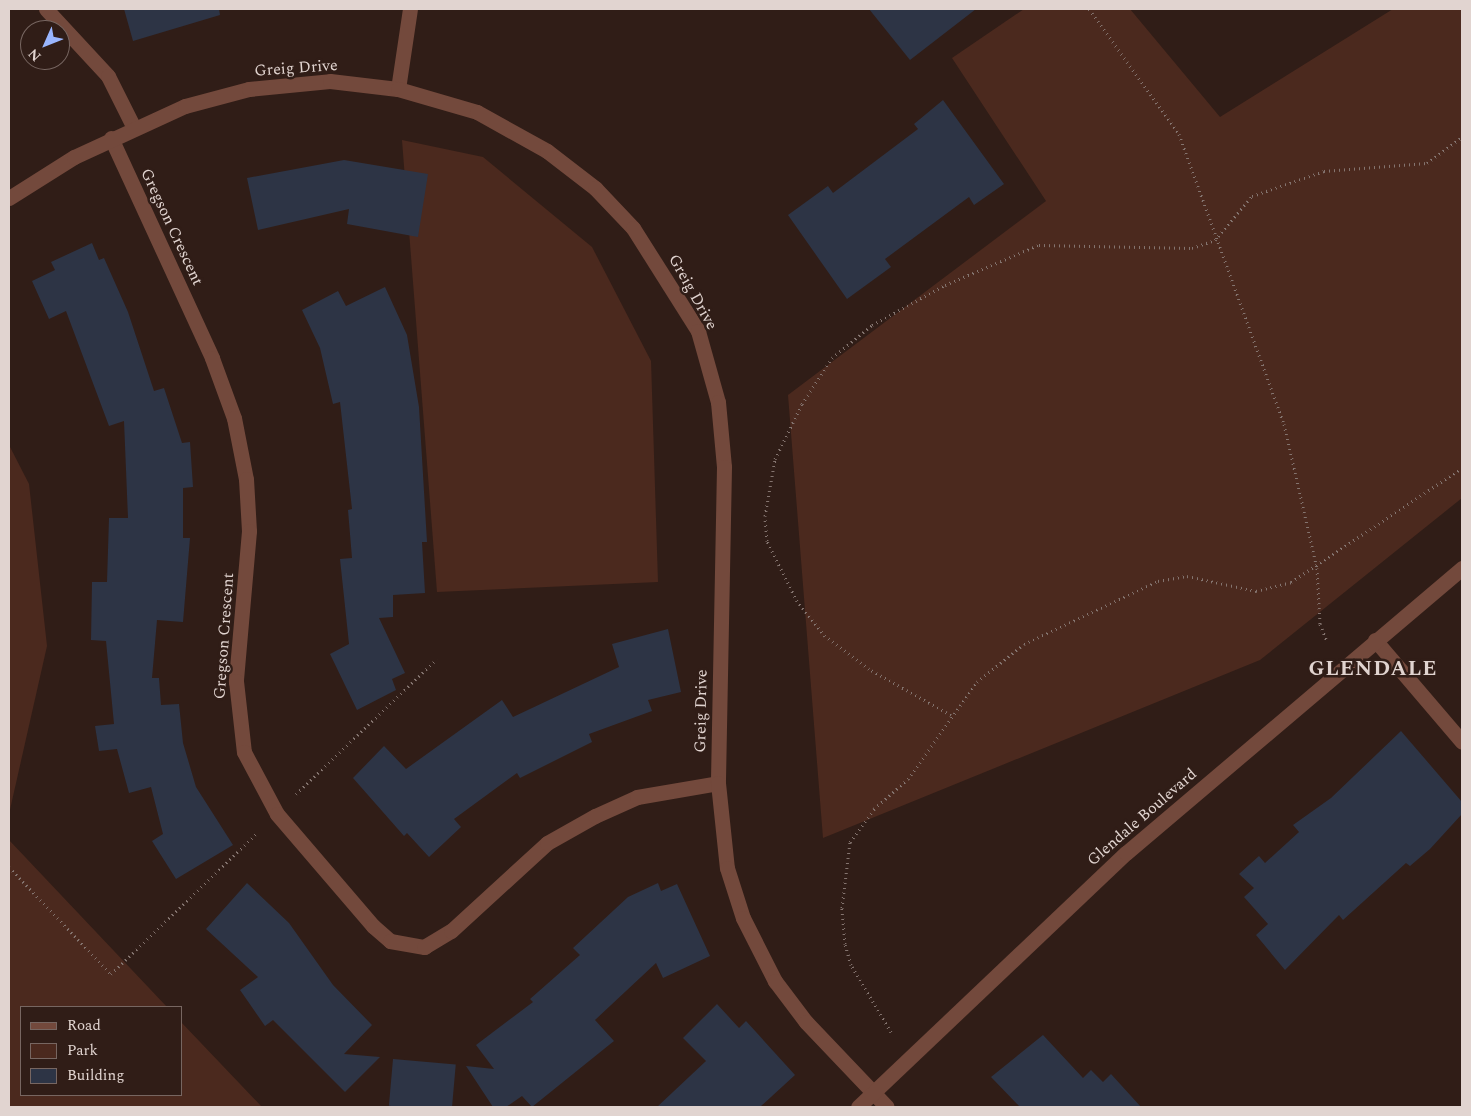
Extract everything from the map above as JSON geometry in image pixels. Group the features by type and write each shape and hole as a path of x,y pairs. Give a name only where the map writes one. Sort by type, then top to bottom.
{"street":[{"path":"46,9 108,76 134,128"},
{"path":"398,89 410,9"},
{"name":"Greig Drive","path":"9,198 111,138 185,106 249,89 330,81 398,89 477,112 547,151 595,188 633,228 698,331 718,402 724,467 718,784 727,868 756,945 806,1022 887,1107"},
{"name":"Gregson Crescent","path":"111,138 212,358 234,418 246,479 249,531 236,681 244,752 277,814 373,926 390,940 424,947 451,931 547,843 595,816 638,797 718,784"},
{"name":"Glendale Boulevard","path":"858,1107 1126,854 1375,640 1462,568"},
{"path":"1375,640 1462,742"}],"path":[{"path":"1089,9 1179,134 1215,240 1284,424 1317,568 1320,624 1327,641"},
{"path":"951,715 842,651 797,601 778,569 767,541 769,481 802,404 832,358 872,324 1013,255 1060,242 1184,248 1215,240 1252,196 1324,171 1427,163 1462,137"},
{"path":"891,1032 847,951 842,908 845,865 858,827 908,779 951,715 977,682 1024,644 1158,582 1187,576 1270,591 1317,568 1462,468"},
{"path":"296,794 437,659"},
{"path":"9,867 111,974 257,833"}],"green space":[{"path":"1024,9 1130,9 1220,117 1393,9 1462,9 1462,498 1260,660 823,838 788,395 1046,201 952,58"},
{"path":"402,140 483,157 592,247 651,361 658,582 437,592"},
{"path":"9,445 29,484 47,646 9,814"},
{"path":"9,840 166,1006 20,1006 20,1096 182,1096 182,1023 262,1107 9,1107"}],"building":[{"path":"124,9 219,9 220,15 133,41"},
{"path":"869,9 976,9 910,60"},
{"path":"943,100 1004,184 974,205 969,197 885,259 891,267 847,299 788,215 828,186 833,193 918,129 914,124"},
{"path":"344,160 428,174 418,237 347,224 349,209 258,230 247,178"},
{"path":"92,243 99,260 104,258 128,312 154,391 164,388 182,443 190,442 193,487 183,488 183,538 190,538 183,622 157,620 152,678 159,678 161,705 179,704 183,743 196,787 233,845 176,879 152,841 163,834 151,787 129,793 117,749 99,751 95,726 114,724 106,641 91,640 92,582 107,582 109,518 128,518 124,421 109,426 66,311 49,319 32,281 55,270 51,262"},
{"path":"385,287 407,335 419,407 427,542 422,542 425,593 393,595 393,617 379,618 405,673 392,679 396,690 357,710 330,654 349,644 340,559 352,558 348,510 352,509 340,402 333,404 320,348 302,310 338,291 346,306"},
{"path":"668,629 681,692 648,700 652,711 589,734 592,742 520,778 517,773 454,819 461,827 429,857 407,833 404,836 353,778 384,746 406,769 502,700 513,717 619,667 612,644"},
{"path":"1401,731 1462,802 1462,814 1430,849 1410,866 1406,863 1343,920 1339,915 1285,970 1256,935 1268,924 1244,897 1254,888 1239,874 1259,856 1265,863 1299,832 1293,825 1331,798"},
{"path":"247,883 289,923 333,985 372,1025 344,1054 380,1057 345,1092 273,1020 265,1026 240,990 258,977 206,929"},
{"path":"658,883 661,891 677,884 710,956 663,978 656,963 595,1020 614,1041 532,1107 522,1096 506,1107 493,1107 466,1066 494,1069 476,1045 533,1002 530,999 580,955 573,948 628,897"},
{"path":"717,1004 739,1028 746,1021 795,1075 760,1107 657,1107 706,1061 683,1038"},
{"path":"1043,1035 1083,1078 1091,1070 1103,1082 1111,1074 1141,1107 1020,1107 991,1077"},
{"path":"393,1059 456,1064 452,1107 389,1106"}],"district":[{"name":"GLENDALE","path":"1373,669"}]}
